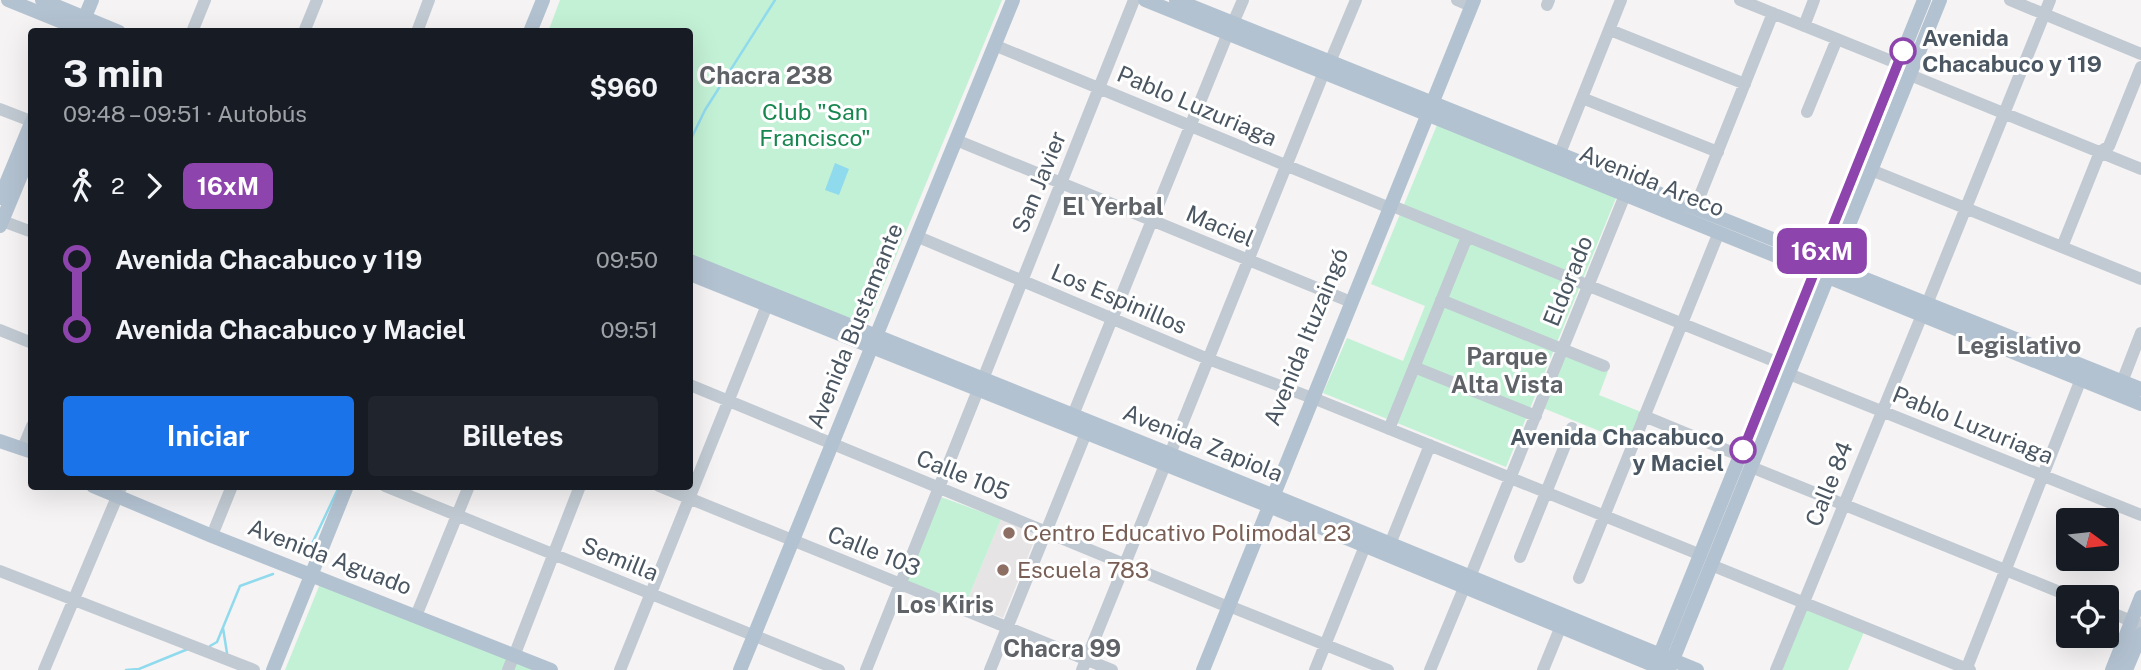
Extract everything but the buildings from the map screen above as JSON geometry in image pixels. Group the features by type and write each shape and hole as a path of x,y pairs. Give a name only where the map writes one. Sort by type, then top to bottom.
{"main road":[{"path":"8,0 103,28"},
{"path":"42,0 78,22"},
{"path":"78,22 92,0"},
{"path":"532,28 542,0"},
{"path":"538,28 549,0"},
{"name":"Avenida Bustamante","path":"740,670 1013,0"},
{"name":"Avenida Areco","path":"1145,0 1231,28 1718,232 1817,264"},
{"name":"Avenida Areco","path":"1176,0 1231,28"},
{"path":"1663,665 1706,560 1751,467 1817,264 1924,0"},
{"path":"1706,560 1741,456 1831,271 1940,0"},
{"name":"Avenida Ituzaingó","path":"1203,670 1225,605 1428,110 1467,2"},
{"name":"Avenida Areco","path":"1428,110 1560,153 1695,208 1831,271 2141,404"},
{"path":"0,198 28,128"},
{"path":"1,222 28,158"},
{"name":"Avenida Zapiola","path":"693,262 980,384 1086,433 1167,459"},
{"name":"Avenida Zapiola","path":"693,275 767,305 874,341"},
{"name":"Avenida Areco","path":"1924,309 2141,389"},
{"name":"Avenida Zapiola","path":"980,384 1073,415 1167,459 1268,500 1390,544 1561,626 1663,665 1698,670"},
{"path":"0,441 27,450"},
{"path":"0,450 28,460"},
{"name":"Avenida Aguado","path":"121,490 317,573 418,611 551,670"},
{"name":"Avenida Aguado","path":"121,490 317,573 563,670"},
{"path":"282,670 346,490"},
{"path":"273,670 354,490"},
{"name":"Avenida Zapiola","path":"1268,500 1365,547 1467,582 1663,665"},
{"path":"2112,670 2136,623 2141,597"},
{"name":"Avenida Ituzaingó","path":"1193,670 1225,605"},
{"path":"2126,670 2141,634"}],"street":[{"path":"194,28 205,0"},
{"path":"306,28 317,0"},
{"path":"418,28 429,0"},
{"name":"San Javier","path":"866,670 1134,0"},
{"path":"1073,415 1243,0"},
{"path":"1084,665 1356,0"},
{"path":"1560,153 1621,0"},
{"path":"1740,0 1899,64"},
{"path":"1804,26 1814,0"},
{"path":"2010,0 2141,54"},
{"name":"Calle 84","path":"1776,670 2050,0"},
{"path":"1695,208 1773,13"},
{"path":"1609,30 1745,84"},
{"path":"1807,112 1837,39"},
{"name":"Pablo Luzuriaga","path":"994,45 1286,166 1682,324 1882,411 2141,515"},
{"path":"2062,247 2100,152 2109,146 2141,66"},
{"path":"1910,75 2141,169"},
{"path":"1582,98 1718,152"},
{"path":"0,109 28,120"},
{"name":"Maciel","path":"956,140 1349,301"},
{"path":"1871,170 2141,279"},
{"name":"Eldorado","path":"1430,670 1625,195"},
{"path":"1,222 28,231"},
{"path":"1579,578 1718,232"},
{"name":"Los Espinillos","path":"916,236 1208,359 1546,492 1967,670"},
{"path":"1389,429 1467,237"},
{"path":"1441,300 1604,366"},
{"path":"693,489 767,305"},
{"path":"0,330 28,341"},
{"path":"2122,382 2141,333"},
{"path":"1415,367 1536,416"},
{"path":"1967,670 2081,379"},
{"name":"Calle 105","path":"693,386 1388,670"},
{"path":"1644,416 1741,456"},
{"path":"1520,557 1572,429"},
{"path":"989,670 1086,433"},
{"path":"1390,544 1430,445"},
{"path":"1751,467 2056,591"},
{"path":"44,670 119,490"},
{"path":"215,528 230,490"},
{"name":"Semilla","path":"395,490 839,670"},
{"path":"418,611 467,490"},
{"path":"508,670 578,490"},
{"name":"Calle 103","path":"668,490 1007,628 1084,665 1112,670"},
{"path":"620,670 693,490"},
{"path":"1315,670 1365,547"},
{"path":"0,570 254,670"},
{"path":"2119,616 2136,623"},
{"path":"1543,670 1561,626"}],"shaded area":[{"path":"1001,519 1037,534 1003,618 966,603"}],"green space":[{"name":"Club \"San Francisco\"","path":"560,0 1002,0 867,326 693,257 693,28 550,28"},
{"path":"1437,125 1616,198 1506,467 1323,393 1347,338 1403,361 1425,306 1371,284"},
{"path":"1565,353 1608,371 1599,395 1641,412 1629,443 1543,408"},
{"path":"941,497 1001,519 966,603 906,581"},
{"path":"322,579 546,670 285,670"},
{"path":"1807,609 1864,632 1848,670 1782,670"}],"water":[{"path":"835,163 849,169 839,195 825,190"}],"waterway":[{"path":"693,135 705,110 775,0"},
{"path":"310,548 338,490"},
{"path":"210,646 217,642 240,586 273,574"},
{"path":"223,628 227,653"},
{"path":"126,670 139,669 188,649"}],"bus line":[{"name":"16xM","path":"1743,450 1903,51"}],"place":[{"name":"Avenida Chacabuco y 119","path":"1903,51"},
{"name":"Avenida Chacabuco y Maciel","path":"1743,450"},
{"name":"Centro Educativo Polimodal 23","path":"1009,533"},
{"name":"Escuela 783","path":"1003,570"}],"district":[{"name":"Chacra 238","path":"766,76"},
{"name":"El Yerbal","path":"1113,207"},
{"name":"Legislativo","path":"2019,346"},
{"name":"Parque Alta Vista","path":"1507,371"},
{"name":"Los Kiris","path":"945,605"},
{"name":"Chacra 99","path":"1062,649"}]}
